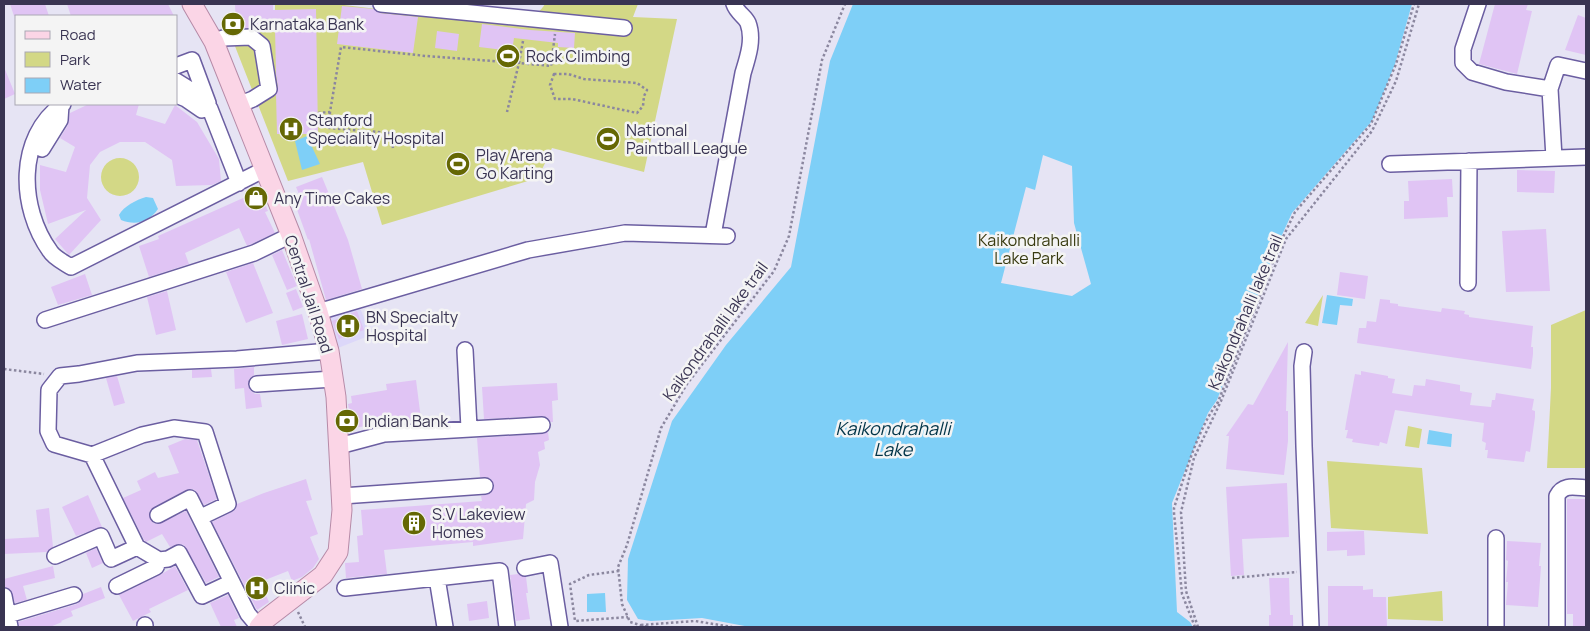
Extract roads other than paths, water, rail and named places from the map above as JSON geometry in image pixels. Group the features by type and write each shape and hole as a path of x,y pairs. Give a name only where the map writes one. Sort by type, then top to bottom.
{"main road":[{"name":"Central Jail Road","path":"192,4 214,42 291,235 318,312 329,351 336,397 342,496 338,552 323,575 266,619 259,627"}],"street":[{"path":"381,4 624,28"},
{"path":"318,312 528,250 625,233 720,236 743,73 749,54 750,37 747,21 737,11 734,4"},
{"path":"1478,4 1463,49 1463,63 1472,72 1506,82 1550,89"},
{"path":"214,42 223,38 251,38 262,46 269,89 238,105"},
{"path":"178,65 192,60 239,182"},
{"path":"1554,158 1550,89 1558,65 1586,71"},
{"path":"178,82 197,94 212,113"},
{"path":"178,96 212,113"},
{"path":"61,105 50,115 32,144 28,162 28,189 36,226 51,253 72,267 265,169"},
{"path":"42,148 60,120 62,105"},
{"path":"1390,164 1586,157"},
{"path":"1468,283 1469,161"},
{"path":"45,320 254,253 291,235"},
{"path":"465,350 469,428"},
{"path":"201,517 228,504 205,432 174,428 142,435 92,455 54,444 48,431 49,390 60,376 137,362 227,360 329,351"},
{"path":"1304,352 1302,375 1308,570 1312,627"},
{"path":"257,384 333,379"},
{"path":"339,446 384,434 542,425"},
{"path":"92,455 137,547 159,560 168,559 179,553 202,596 232,582"},
{"path":"342,496 485,486"},
{"path":"1557,627 1557,496 1560,490 1566,487 1586,488"},
{"path":"158,515 190,498 248,614 259,627"},
{"path":"55,556 101,536 111,559 137,547"},
{"path":"1496,538 1496,627"},
{"path":"117,586 156,567 159,560"},
{"path":"525,568 550,563 560,627"},
{"path":"345,588 500,571 507,627"},
{"path":"438,578 445,627"},
{"path":"4,596 8,622 74,595"}],"water":[{"name":"Kaikondrahalli Lake","path":"853,4 1412,4 1395,64 1372,121 1292,213 1277,246 1217,400 1208,413 1172,503 1177,612 1190,622 1193,627 750,627 702,618 651,621 638,619 627,600 628,559 672,421 726,345 791,267 830,61","holes":["1043,155 1072,166 1074,223 1091,284 1072,296 1001,283 1026,187 1035,190"]},
{"path":"307,136 320,164 302,170 295,141"},
{"path":"146,197 153,198 158,209 151,217 137,223 121,220 119,215 127,206"},
{"path":"1327,295 1353,299 1352,306 1340,305 1337,325 1322,323"},
{"path":"1429,430 1452,434 1451,447 1427,444"},
{"path":"605,593 606,612 587,612 587,594"}],"place":[{"name":"Karnataka Bank","path":"233,24"},
{"name":"Rock Climbing","path":"508,56"},
{"name":"Stanford Speciality Hospital","path":"291,129"},
{"name":"National Paintball League","path":"608,139"},
{"name":"Play Arena Go Karting","path":"458,164"},
{"name":"Any Time Cakes","path":"256,198"},
{"name":"BN Specialty Hospital","path":"348,326"},
{"name":"Indian Bank","path":"347,421"},
{"name":"S.V Lakeview Homes","path":"414,523"},
{"name":"Clinic","path":"257,588"}],"park label":[{"name":"Kaikondrahalli Lake Park","path":"1029,249"}]}
